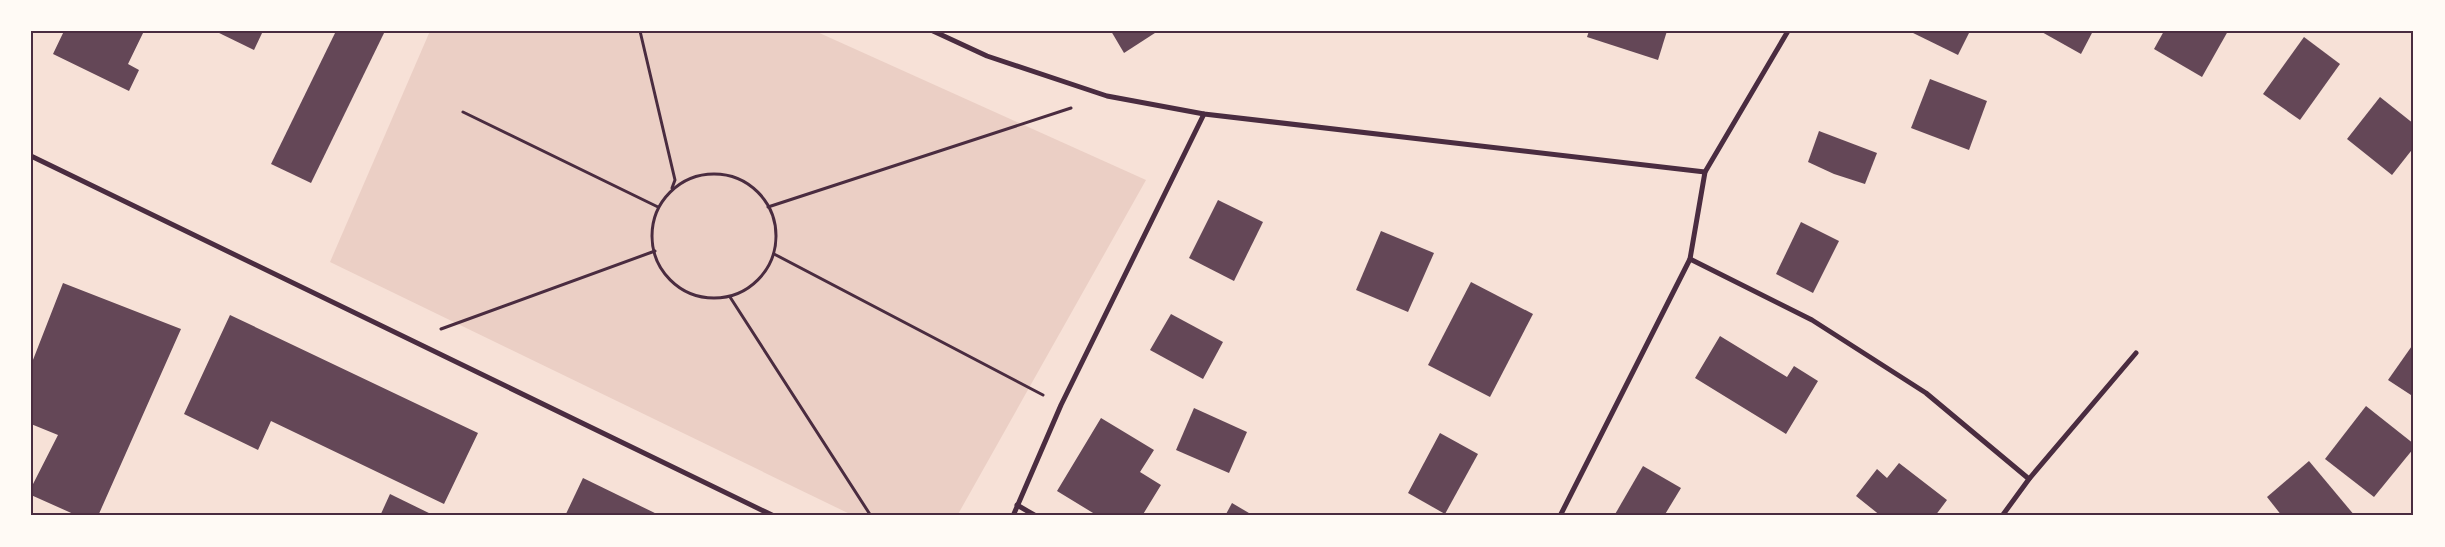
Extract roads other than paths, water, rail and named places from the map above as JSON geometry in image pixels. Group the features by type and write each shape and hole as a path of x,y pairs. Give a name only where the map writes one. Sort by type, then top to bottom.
{"street":[{"path":"933,31 987,56 1107,96 1204,114 1705,172"},
{"path":"1560,516 1690,258 1705,172 1788,31"},
{"path":"1013,516 1061,405 1204,114"},
{"path":"31,156 774,516"},
{"path":"1690,258 1812,320 1926,393 2029,479"},
{"path":"2002,516 2029,479 2136,352"},
{"path":"1017,505 1036,516"}]}
